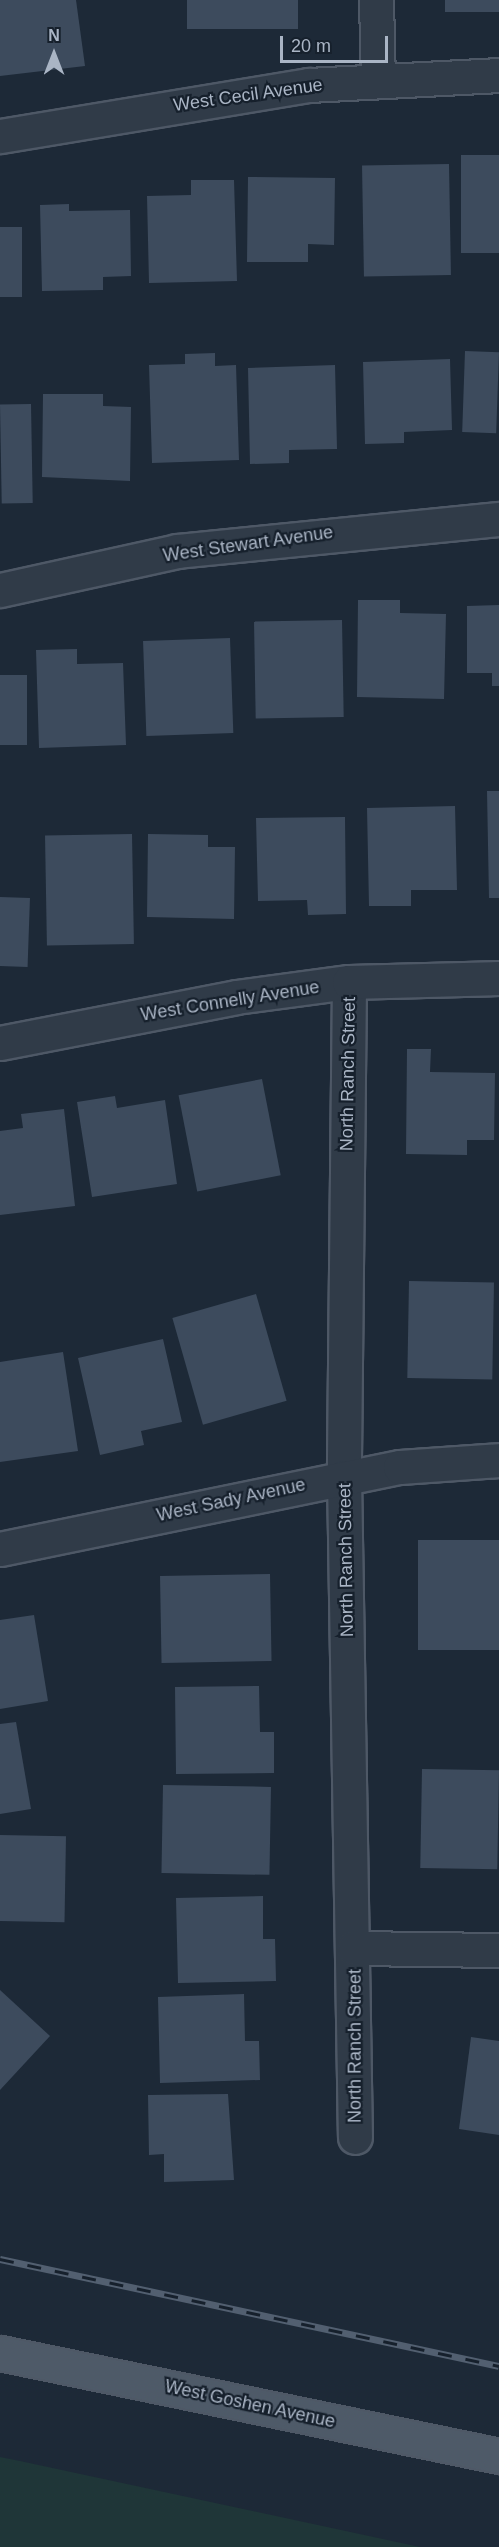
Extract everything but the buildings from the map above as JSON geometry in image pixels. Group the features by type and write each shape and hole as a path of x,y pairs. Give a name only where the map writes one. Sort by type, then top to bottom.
{"main road":[{"name":"West Goshen Avenue","path":"0,2353 499,2456"}],"street":[{"path":"376,0 378,81"},
{"name":"West Cecil Avenue","path":"0,136 309,85 499,75"},
{"name":"West Stewart Avenue","path":"0,590 177,551 499,519"},
{"name":"West Connelly Avenue","path":"0,1043 236,997 349,982 499,978"},
{"name":"North Ranch Street","path":"349,982 344,1477 354,1948 355,2137"},
{"name":"West Sady Avenue","path":"0,1549 400,1467 499,1460"},
{"path":"354,1948 499,1950"}],"green space":[{"path":"0,2457 20,2461 420,2547 0,2547"}],"railway":[{"path":"0,2259 499,2366"}]}
